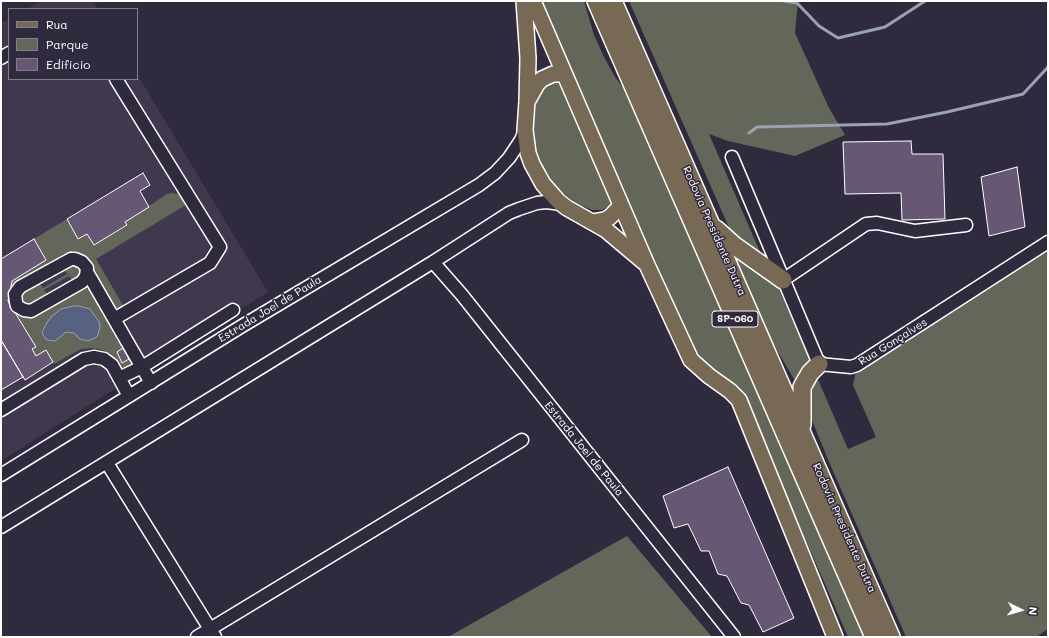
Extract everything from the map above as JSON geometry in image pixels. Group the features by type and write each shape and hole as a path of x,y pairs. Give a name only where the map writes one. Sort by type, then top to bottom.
{"highway":[{"name":"Rodovia Presidente Dutra","path":"596,1 874,637"},
{"name":"Rodovia Presidente Dutra","path":"613,1 891,637"},
{"path":"711,224 735,246 783,280"},
{"path":"802,431 802,387 810,373 819,364"}],"main road":[{"path":"524,1 528,58 525,130 528,153 537,174 550,193 562,204 593,222 619,240 647,265"},
{"path":"533,1 620,204 691,360 708,376 730,391 739,400 835,637"},
{"path":"527,101 542,79 553,74 564,74"},
{"path":"593,222 605,220 610,217 618,209 620,204"}],"street":[{"path":"114,319 210,263 220,247 117,80"},
{"name":"Estrada Joel de Paula","path":"1,474 242,326 488,179 509,158 525,130"},
{"path":"732,157 819,364"},
{"path":"1,527 433,262 509,213 529,205 546,202 562,204"},
{"path":"783,280 866,224 878,223 916,232 966,225"},
{"name":"Rua Gonçalves","path":"819,364 851,367 857,365 1048,242"},
{"path":"87,272 85,280 35,309 27,311 24,310 20,308 16,302 15,294 20,287 67,261 75,259 79,260 85,265 87,272 151,383"},
{"name":"Estrada Joel de Paula","path":"433,262 462,295 734,637"},
{"path":"119,378 142,367 233,310"},
{"path":"1,410 89,357 99,357 108,361 112,365 129,396"},
{"path":"197,637 213,633 522,440"},
{"path":"107,463 213,633"}],"shaded area":[{"path":"41,1 93,1 97,8 29,8"},
{"path":"8,20 8,80 138,80 138,76 268,292 1,461 1,23"}],"green space":[{"path":"537,1 584,1 594,35 604,57 615,77 637,106 866,637 848,637 750,412 698,358 649,257"},
{"path":"629,1 798,1 795,33 829,108 845,135 795,156 728,141 709,134 763,259 731,232"},
{"path":"560,80 613,201 611,205 602,210 592,210 576,203 558,189 544,172 537,154 533,139 532,126 536,102 541,89 551,82"},
{"path":"167,194 179,194 186,205 96,259 124,307 119,309 114,308 84,259 17,286 11,285 12,281 46,260 34,239 67,219 78,239 87,234 94,245 127,226 125,222"},
{"path":"1048,246 1048,629 1036,637 906,637 829,462 798,386 768,335 731,250 777,285 848,449 876,437 853,385 856,370"},
{"path":"71,263 77,264 82,272 80,278 73,282 69,276 44,290 48,296 30,307 24,306 19,296 20,293 39,282 43,288 67,274 64,268"},
{"path":"86,288 92,291 136,366 124,370 108,353 92,348 81,349 54,364 46,350 36,356 32,349 35,347 16,313 22,317 32,317 81,289"},
{"path":"627,536 712,637 448,637"}],"water":[{"path":"73,306 90,309 99,322 100,327 98,335 88,341 80,339 74,333 66,332 55,341 47,340 42,332 48,321 61,309"}],"building":[{"path":"911,141 912,154 943,154 945,219 902,220 901,193 845,194 843,142"},
{"path":"1017,167 1025,227 989,236 981,177"},
{"path":"143,173 150,185 140,191 149,207 125,222 127,225 94,245 87,234 78,239 67,219"},
{"path":"34,239 46,260 12,281 8,301 36,347 32,349 36,356 46,350 53,362 25,380 1,340 1,259"},
{"path":"1,340 23,377 1,390"},
{"path":"123,348 129,359 122,363 117,352"},
{"path":"728,467 794,618 763,632 749,605 741,603 727,576 718,574 709,551 701,551 688,524 674,528 663,496"}],"waterway":[{"path":"784,1 797,3 819,26 838,38 885,27 925,1"},
{"path":"749,133 757,127 887,124 947,112 1023,94 1048,67"}]}
